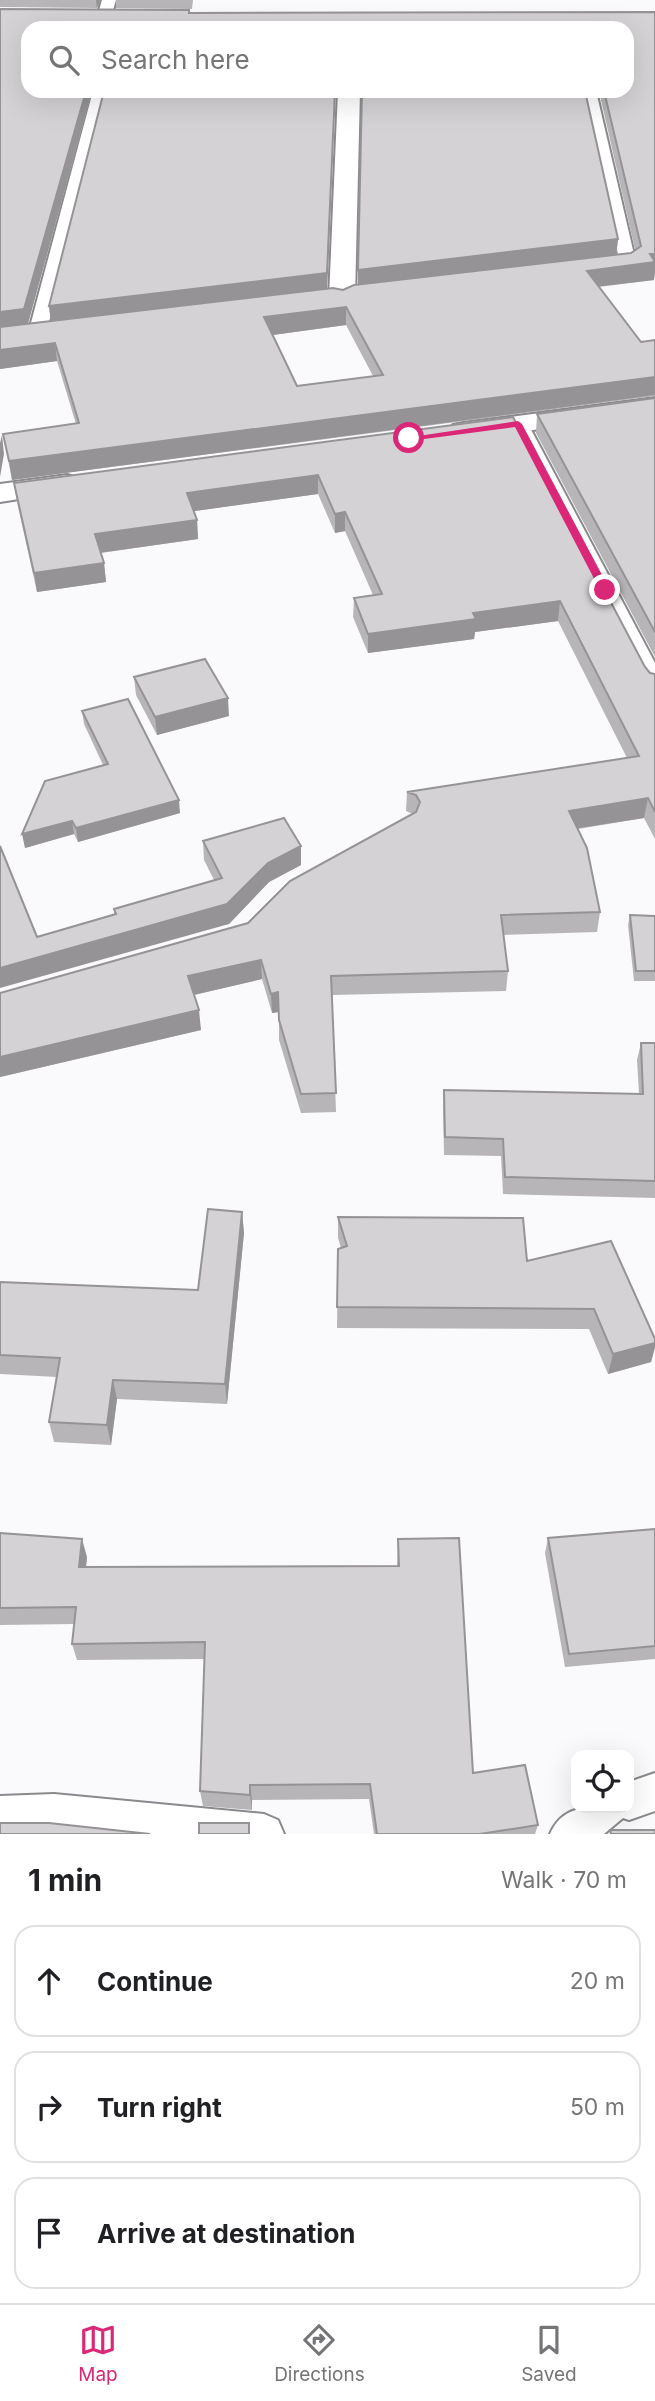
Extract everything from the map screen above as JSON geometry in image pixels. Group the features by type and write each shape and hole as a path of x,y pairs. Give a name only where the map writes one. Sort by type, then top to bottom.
{"street":[{"path":"78,17 111,12"},
{"path":"342,298 349,98"},
{"path":"436,435 655,406"},
{"path":"0,493 95,481"}],"lane":[{"path":"38,334 98,98"},
{"path":"587,268 628,263 591,98"},
{"path":"518,424 655,685"},
{"path":"634,1799 655,1792"},
{"path":"570,1834 601,1813"},
{"path":"0,1816 54,1814 264,1834"}],"building":[{"path":"0,9 189,10 189,13 655,12 655,254 650,254 655,262 587,271 641,342 655,340 655,377 9,461 3,434 79,423 55,343 0,350 0,327 333,288 343,290 354,285 631,253 641,246 606,98 634,98 634,21 21,21 21,98 84,98 24,309 0,312","holes":["346,307 383,375 297,386 264,317"]},
{"path":"102,98 335,98 327,273 49,306"},
{"path":"362,98 587,98 618,239 358,270"},
{"path":"655,398 655,632 537,414"},
{"path":"513,417 645,667 655,674 655,812 648,798 569,811 587,848 600,912 501,915 508,971 331,976 336,1093 301,1094 279,1020 278,992 271,994 261,960 188,976 199,1010 0,1057 0,993 248,923 290,881 416,812 420,802 416,795 407,792 639,756 560,601 473,613 476,619 368,634 354,598 382,594 345,512 335,514 318,475 187,493 197,520 95,534 104,563 34,573 14,483"},
{"path":"205,659 228,698 155,717 134,677"},
{"path":"128,699 179,800 76,828 72,821 22,834 45,781 108,764 82,711"},
{"path":"284,818 301,846 268,863 227,904 0,968 0,846 37,937 116,914 114,909 222,878 203,841"},
{"path":"630,915 655,916 655,971 636,971"},
{"path":"641,1043 655,1043 655,1181 505,1177 503,1139 445,1137 444,1090 643,1094"},
{"path":"208,1209 242,1212 225,1384 113,1380 107,1425 49,1422 60,1358 0,1355 0,1282 198,1290"},
{"path":"338,1217 523,1218 527,1261 611,1241 655,1343 613,1354 594,1309 337,1307 338,1249 347,1246"},
{"path":"655,1529 655,1646 569,1654 548,1538"},
{"path":"0,1533 82,1539 79,1567 399,1566 398,1539 459,1538 473,1773 525,1765 538,1825 480,1834 377,1834 370,1784 250,1785 250,1795 200,1791 205,1642 72,1644 76,1607 0,1608"},
{"path":"0,1823 49,1823 150,1834 0,1834"},
{"path":"199,1823 249,1823 249,1834 199,1834"},
{"path":"610,1830 655,1830 655,1834 611,1834"}],"route":[{"path":"409,438 518,424 605,590"}]}
